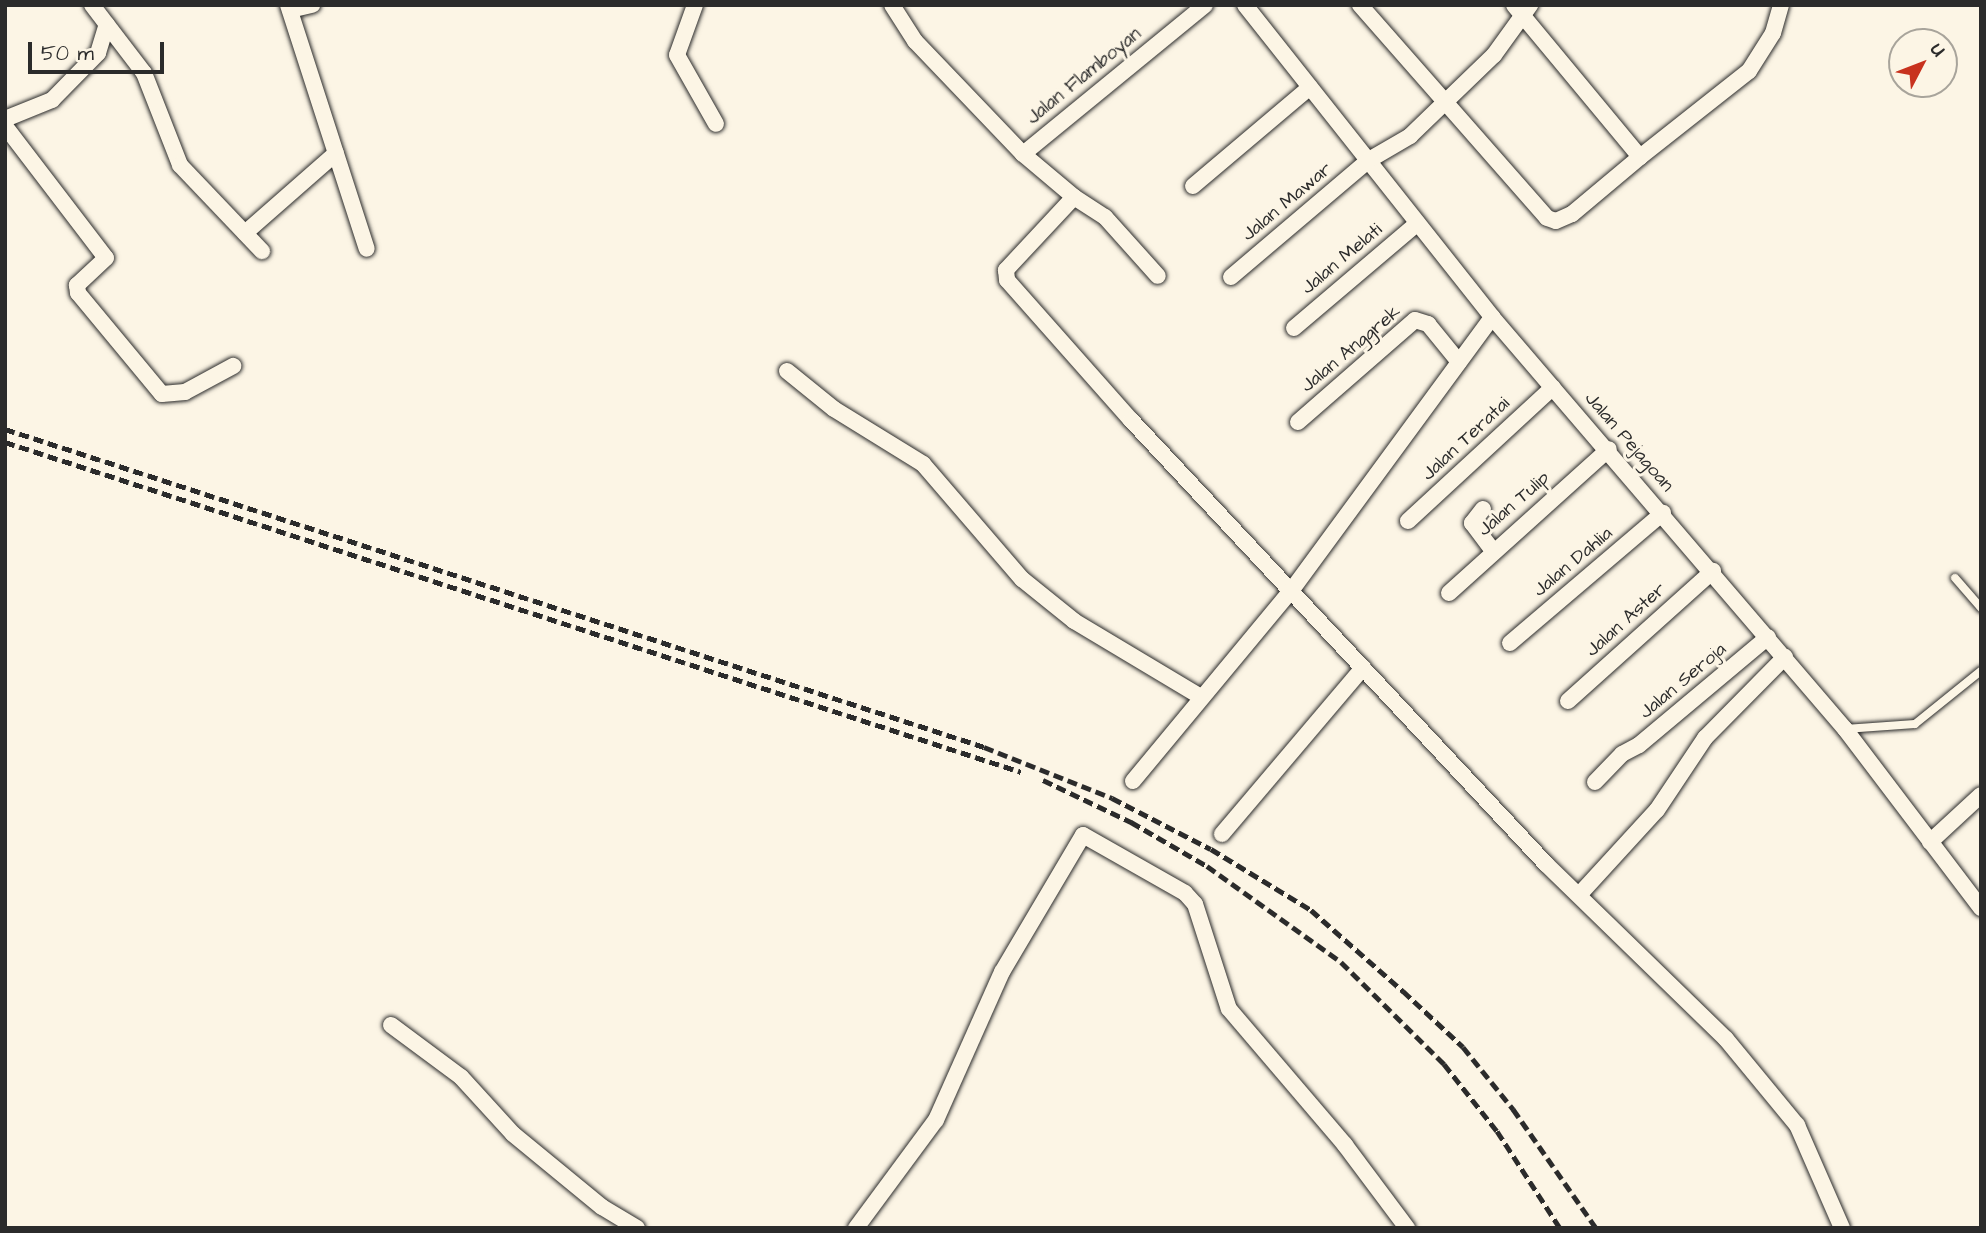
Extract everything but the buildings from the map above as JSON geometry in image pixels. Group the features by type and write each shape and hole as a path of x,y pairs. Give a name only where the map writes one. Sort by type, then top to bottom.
{"street":[{"path":"92,5 144,73 174,157 262,251"},
{"path":"312,5 289,8 367,249"},
{"path":"695,5 677,55 716,124"},
{"path":"892,5 915,41 1023,154 1074,197 1105,217 1158,276"},
{"name":"Jalan Flamboyan","path":"1023,154 1205,5"},
{"name":"Jalan Pejagoan","path":"1245,5 1492,317 1609,449 1845,729 1981,908"},
{"path":"1360,5 1547,218 1556,221 1573,214 1749,71 1768,41 1781,5"},
{"path":"1523,9 1640,157"},
{"name":"Jalan Mawar","path":"1231,277 1369,160 1410,136 1445,103 1523,9"},
{"path":"5,119 52,100 98,53 107,24"},
{"path":"1193,186 1310,87"},
{"path":"5,126 106,258 77,285 78,293 162,394 185,392 233,366"},
{"path":"245,233 336,153"},
{"path":"1074,197 1006,270 1007,280 1363,668 1579,895 1681,991 1797,1125 1842,1228"},
{"name":"Jalan Melati","path":"1294,328 1418,223"},
{"path":"1133,781 1291,591 1492,317"},
{"name":"Jalan Anggrek","path":"1298,422 1415,320 1428,324 1459,362"},
{"path":"787,371 834,409 923,464 1022,579 1074,621 1201,697"},
{"name":"Jalan Teratai","path":"1408,521 1553,387"},
{"name":"Jalan Tulip","path":"1449,593 1492,550 1609,449"},
{"path":"1483,509 1472,523 1492,550"},
{"name":"Jalan Dahlia","path":"1510,643 1663,513"},
{"name":"Jalan Aster","path":"1568,701 1713,571"},
{"name":"Jalan Seroja","path":"1595,782 1622,754 1639,745 1769,637"},
{"path":"1579,895 1657,810 1705,738 1785,657"},
{"path":"1222,834 1363,668"},
{"path":"1930,842 1981,795"},
{"path":"856,1228 936,1120 1002,972 1083,835 1185,893 1195,904 1229,1009 1345,1145 1407,1228"},
{"path":"391,1025 461,1077 513,1134 602,1207 636,1228"}],"lane":[{"path":"1955,578 1981,608"},
{"path":"1845,729 1915,724 1981,671"}],"railway":[{"path":"5,429 984,747 1112,798 1211,849 1311,910 1403,991 1463,1047 1513,1109 1596,1228"},
{"path":"5,442 1021,772"},
{"path":"1043,780 1131,822 1207,866 1341,962 1444,1064 1497,1131 1560,1228"}]}
